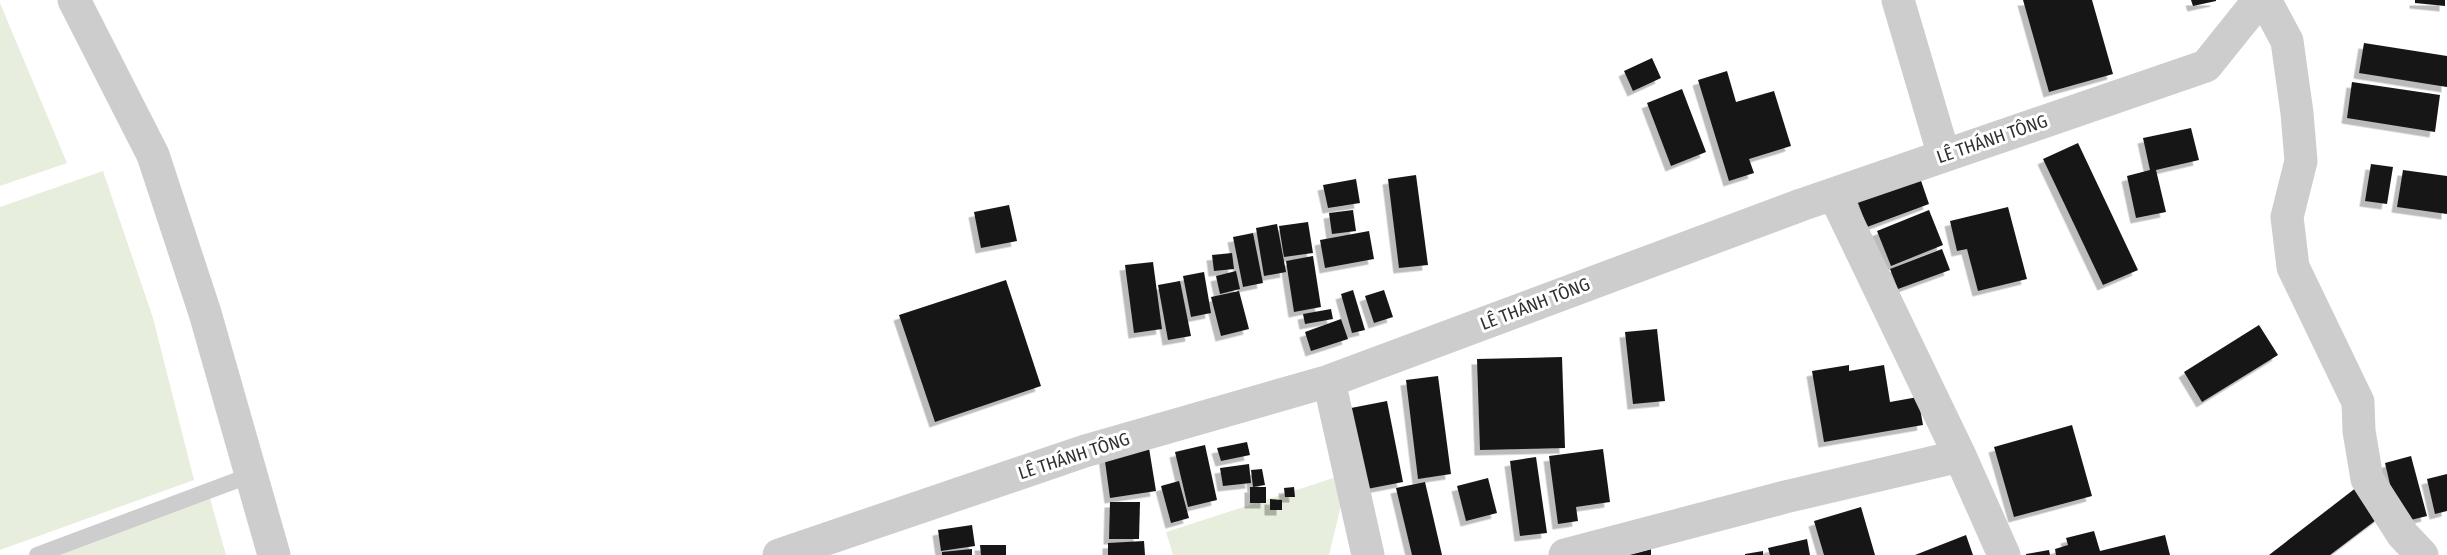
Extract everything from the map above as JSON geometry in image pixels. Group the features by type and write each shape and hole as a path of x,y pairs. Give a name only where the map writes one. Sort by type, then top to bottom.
{"street":[{"path":"74,0 153,154 205,313 274,555"},
{"path":"1898,0 1944,156"},
{"name":"LÊ THÁNH TÔNG","path":"779,555 1085,451 1329,381 1834,194 2206,66 2259,0"},
{"path":"2265,0 2288,41 2297,113 2301,161 2288,217 2293,267 2358,402 2359,431 2367,479 2403,535 2422,555"},
{"path":"1834,194 1960,456 2004,555"},
{"path":"1329,381 1368,555"},
{"path":"1565,555 1785,497 1960,456"}],"lane":[{"path":"37,555 251,475"}],"green space":[{"path":"0,3 67,163 0,186"},
{"path":"103,171 153,318 194,480 0,550 0,207"},
{"path":"1349,473 1329,555 1173,555 1166,532"},
{"path":"209,495 226,555 53,555"}],"building":[{"path":"2023,0 2092,0 2113,74 2049,92"},
{"path":"2191,0 2216,0 2216,1 2193,6"},
{"path":"2415,0 2445,0 2445,6 2415,3"},
{"path":"2364,43 2447,56 2447,87 2359,73"},
{"path":"1652,58 1661,78 1633,91 1624,71"},
{"path":"1727,71 1736,102 1774,91 1791,146 1749,159 1754,173 1729,181 1698,80"},
{"path":"2352,82 2440,95 2435,132 2347,118"},
{"path":"1682,89 1706,152 1671,166 1647,103"},
{"path":"2191,128 2199,160 2156,170 2166,212 2136,218 2127,176 2150,170 2143,138"},
{"path":"2078,143 2138,270 2103,285 2043,159"},
{"path":"2371,164 2393,167 2387,204 2365,201"},
{"path":"1917,169 1929,204 1867,227 1854,192"},
{"path":"2403,170 2447,176 2447,214 2397,207"},
{"path":"1416,175 1428,265 1399,268 1388,179"},
{"path":"1356,179 1360,203 1328,208 1323,185"},
{"path":"1009,205 1017,241 981,248 974,212"},
{"path":"2008,207 2027,279 1978,291 1967,249 1957,251 1950,221"},
{"path":"1353,210 1356,231 1332,234 1329,213"},
{"path":"1929,210 1943,245 1891,266 1877,231"},
{"path":"1308,222 1313,253 1284,257 1279,226"},
{"path":"1277,224 1286,272 1264,276 1256,228"},
{"path":"1369,231 1374,259 1325,268 1320,240"},
{"path":"1253,233 1263,283 1243,287 1233,237"},
{"path":"1942,249 1950,270 1898,289 1890,269"},
{"path":"1232,253 1234,269 1214,271 1212,255"},
{"path":"1313,256 1321,307 1294,312 1286,261"},
{"path":"1153,262 1162,329 1134,333 1125,265"},
{"path":"1236,271 1240,289 1220,294 1216,276"},
{"path":"1204,272 1211,313 1191,317 1183,276"},
{"path":"1006,280 1041,386 935,422 899,315"},
{"path":"1180,281 1191,336 1168,340 1158,285"},
{"path":"1353,290 1365,330 1352,333 1341,294"},
{"path":"1384,290 1393,317 1374,323 1365,296"},
{"path":"1239,291 1249,329 1221,336 1211,297"},
{"path":"1331,309 1333,319 1305,324 1303,314"},
{"path":"1341,319 1348,339 1311,351 1305,332"},
{"path":"2259,325 2278,355 2202,402 2184,372"},
{"path":"1657,329 1665,401 1633,404 1625,332"},
{"path":"1562,357 1565,448 1480,450 1477,359"},
{"path":"1849,365 1849,371 1884,365 1890,402 1918,397 1923,425 1824,442 1812,371"},
{"path":"1438,376 1451,474 1418,479 1406,380"},
{"path":"1387,401 1403,482 1367,489 1351,408"},
{"path":"2072,425 2092,496 2014,517 1994,447"},
{"path":"1247,442 1250,455 1221,461 1217,448"},
{"path":"1205,445 1217,500 1188,507 1175,452"},
{"path":"1149,448 1156,491 1110,498 1104,454"},
{"path":"1603,449 1610,502 1576,507 1578,521 1558,524 1549,456"},
{"path":"2411,456 2427,516 2399,523 2385,463"},
{"path":"1536,457 1547,533 1520,536 1510,461"},
{"path":"1249,464 1251,483 1223,486 1220,468"},
{"path":"1262,469 1265,485 1253,487 1251,470"},
{"path":"2447,474 2447,511 2435,514 2427,479"},
{"path":"1488,478 1497,513 1466,521 1457,486"},
{"path":"1179,481 1189,518 1171,523 1161,486"},
{"path":"1425,482 1442,555 1412,555 1396,488"},
{"path":"1250,487 1266,487 1266,503 1250,503"},
{"path":"1294,487 1295,497 1285,497 1284,488"},
{"path":"2357,487 2380,517 2330,555 2269,555"},
{"path":"1270,499 1282,500 1282,510 1270,510"},
{"path":"1110,502 1140,502 1139,539 1109,539"},
{"path":"1861,507 1875,555 1824,555 1814,521"},
{"path":"972,525 975,546 941,551 938,530"},
{"path":"2094,531 2100,551 2165,535 2170,555 2056,555 2055,549 2068,545 2066,538"},
{"path":"1966,535 1973,555 1915,555"},
{"path":"1807,539 1810,555 1770,555 1768,548"},
{"path":"1144,541 1145,555 1108,555 1108,543"},
{"path":"980,545 1006,545 1006,555 981,555"},
{"path":"972,549 972,555 942,555 942,552"},
{"path":"1651,549 1651,555 1628,555"},
{"path":"2049,550 2050,555 2026,555 2026,554"},
{"path":"1763,551 1763,555 1745,555 1745,554"}]}
